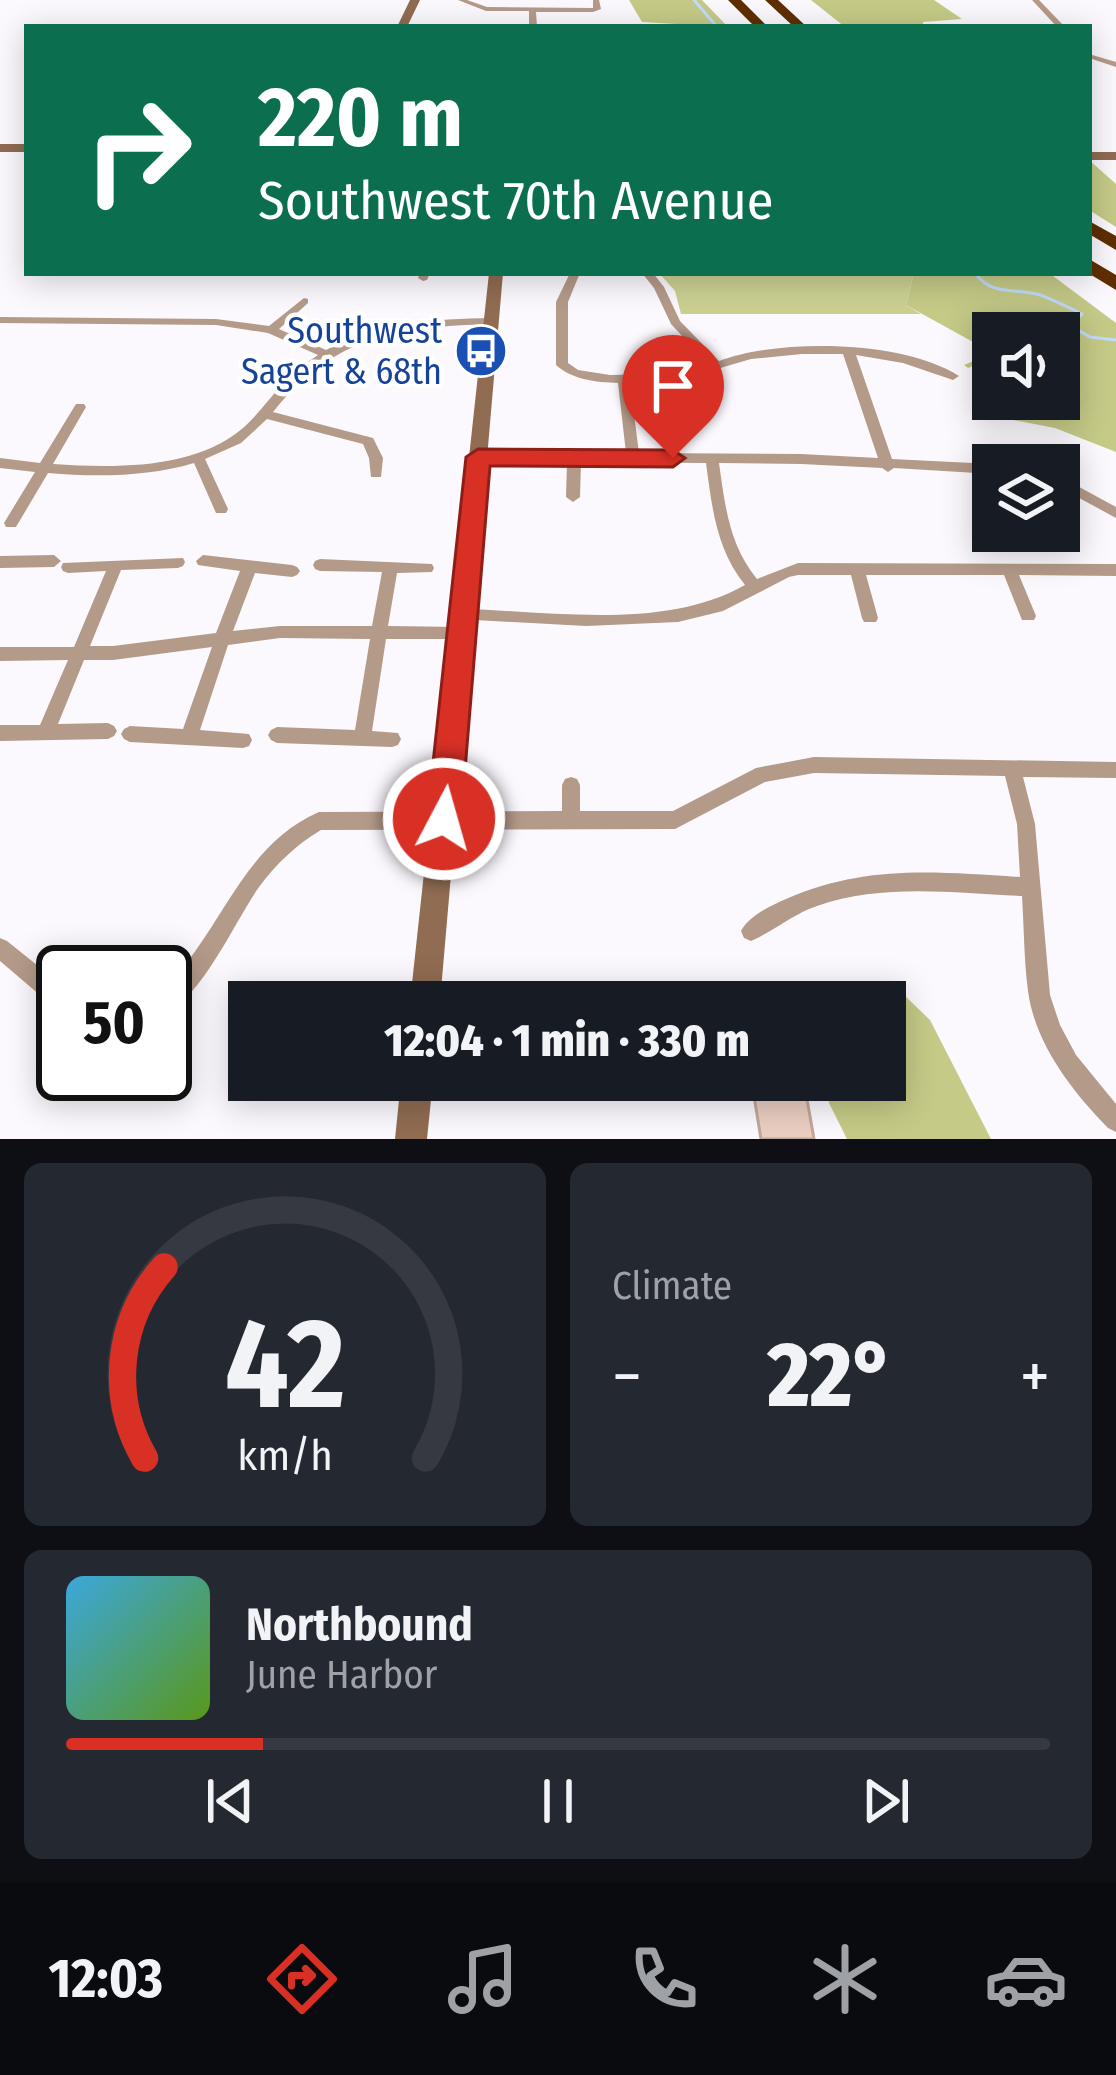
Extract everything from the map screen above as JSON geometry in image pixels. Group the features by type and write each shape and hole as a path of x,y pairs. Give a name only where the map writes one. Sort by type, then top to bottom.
{"highway":[{"path":"734,0 759,24"},
{"path":"772,0 798,24"}],"main road":[{"path":"427,981 496,276"},
{"path":"411,1139 415,1101"}],"street":[{"path":"461,0 486,9 597,4"},
{"path":"1035,0 1058,24"},
{"path":"530,24 532,9"},
{"path":"574,276 562,302 562,365 574,375 622,377 717,366 750,355 849,353 904,356 953,376"},
{"path":"650,276 675,322 717,366"},
{"path":"271,330 304,301"},
{"path":"0,320 216,322 271,330 325,354"},
{"path":"0,464 142,469 198,458 234,442 267,415 296,376 325,354 406,326 491,321"},
{"path":"849,353 888,467"},
{"path":"622,377 633,458"},
{"path":"11,524 80,407"},
{"path":"267,415 368,441 376,458 376,474"},
{"path":"478,457 801,459 972,469"},
{"path":"198,458 221,509"},
{"path":"573,497 574,458"},
{"path":"712,459 724,543 731,561 754,586"},
{"path":"1080,492 1116,512"},
{"path":"203,561 292,571"},
{"path":"0,562 178,562"},
{"path":"46,732 116,565"},
{"path":"320,565 427,568"},
{"path":"189,737 250,566"},
{"path":"362,737 390,567"},
{"path":"0,654 79,655 280,632 379,632 674,616 709,610 798,569 1116,570"},
{"path":"1009,569 1028,616"},
{"path":"857,570 870,618"},
{"path":"0,734 108,731"},
{"path":"130,734 243,740"},
{"path":"277,735 392,739"},
{"path":"192,975 262,864 293,833 319,821 676,820 762,774 814,765 1116,770"},
{"path":"1012,768 1024,808 1045,1019 1070,1069 1116,1120"},
{"path":"571,785 571,821"},
{"path":"752,931 784,906 833,887 901,882 1029,887"},
{"path":"0,947 36,977"}],"green space":[{"path":"629,0 702,0 725,24 676,24 642,22"},
{"path":"811,0 934,0 962,19 923,24 841,24"},
{"path":"1092,163 1116,184 1116,227 1092,212"},
{"path":"662,276 913,276 906,305 921,314 681,314 675,291"},
{"path":"913,276 1053,276 1116,323 1116,452 1055,428 1013,420 1080,420 1080,312 972,312 972,341 906,305"},
{"path":"906,997 930,1020 991,1139 847,1139 829,1103 906,1101"}],"building":[{"path":"755,1101 807,1101 814,1139 761,1139"}],"waterway":[{"path":"694,0 714,24"},
{"path":"978,276 996,288 1060,303 1082,314 1071,326 1090,337 1116,340"}],"place":[{"name":"Southwest Sagert & 68th","path":"481,351"}],"route":[{"path":"444,819 478,457 673,458"}]}
